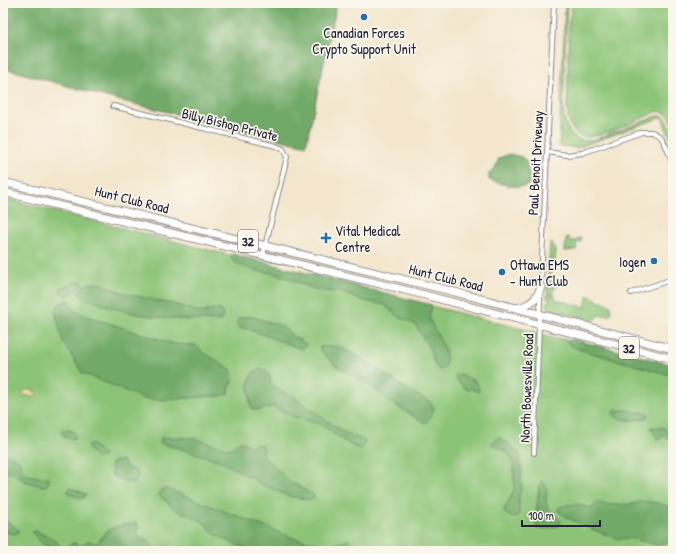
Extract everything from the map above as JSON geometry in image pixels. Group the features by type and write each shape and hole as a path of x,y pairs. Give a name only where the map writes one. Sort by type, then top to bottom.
{"main road":[{"name":"Hunt Club Road","path":"3,182 447,290 673,349"},
{"name":"Hunt Club Road","path":"3,192 263,255 673,359"},
{"path":"517,308 531,304 541,287"}],"street":[{"name":"Paul Benoit Driveway","path":"539,324 554,3"},
{"name":"Billy Bishop Private","path":"113,106 283,149 287,157 263,255"},
{"path":"547,152 567,155 582,153 642,132 652,132 661,137 673,164"},
{"path":"631,293 673,279"},
{"name":"North Bowesville Road","path":"534,453 539,324"}],"green space":[{"path":"3,3 337,3 306,146 110,98 3,68"},
{"path":"565,3 569,3 567,8 563,110 568,129 571,134 581,140 594,140 657,116 663,116 670,124 673,138 673,146 662,117 577,148 559,146"},
{"path":"575,3 673,3 673,123 667,114 656,112 597,136 581,136 574,131 569,121 567,108 569,21 572,7"},
{"path":"673,146 673,154 670,147"},
{"path":"510,154 522,157 527,162 530,184 515,187 489,180 489,173 495,168 499,158"},
{"path":"3,198 673,367 673,551 3,551"},
{"path":"569,237 570,241 578,241 578,238 581,238 581,242 577,242 576,250 565,251 566,238"},
{"path":"552,243 555,246 555,267 548,275 550,244"},
{"path":"232,254 432,305 429,318 443,345 446,359 445,365 442,370 437,368 434,364 431,351 415,324 397,316 385,305 361,300 343,293 317,290 280,275 254,270 233,261 230,256"},
{"path":"82,281 83,284 67,297 60,291 61,287 65,287 70,283"},
{"path":"547,281 559,283 547,299"},
{"path":"99,283 124,293 185,307 202,313 214,309 221,310 223,316 221,321 189,320 126,312 89,300 77,293 84,285"},
{"path":"553,293 557,300 585,307 588,296 599,302 603,301 611,306 611,315 600,315 593,321 550,309 547,302"},
{"path":"69,300 73,308 80,314 174,344 195,345 204,353 231,369 233,377 228,394 220,396 167,400 145,399 82,373 63,342 55,311 59,304"},
{"path":"250,316 282,326 293,336 307,345 302,349 298,348 248,329 239,328 236,324 238,318"},
{"path":"572,339 673,365 673,376 581,350 571,346 568,342"},
{"path":"337,346 354,354 413,393 430,402 434,408 431,417 425,423 392,403 368,384 336,366 320,350 320,347"},
{"path":"262,368 269,374 271,384 294,397 343,432 365,441 364,446 360,449 350,445 320,424 294,417 273,407 257,410 252,409 249,396 251,375"},
{"path":"458,374 475,381 479,389 478,392 471,389 468,390 462,386 455,376"},
{"path":"625,410 639,413 645,412 649,414 646,418 624,420 613,414 614,411"},
{"path":"651,427 665,428 671,439 664,435 661,439 657,440"},
{"path":"67,429 74,432 76,437 74,439 65,437 61,432 62,430"},
{"path":"161,437 193,438 229,449 240,442 245,443 250,447 257,444 262,445 264,449 262,454 289,481 314,496 312,500 288,496 264,485 221,461 160,443"},
{"path":"498,438 513,447 520,455 519,460 522,470 522,486 519,496 519,514 516,518 509,516 504,512 514,490 514,470 512,459 507,452 491,444"},
{"path":"89,444 92,444 104,455 103,457 96,458 87,447"},
{"path":"3,455 17,459 20,463 21,470 27,475 48,477 48,484 43,486 26,482 13,473 3,470"},
{"path":"120,460 124,462 126,467 137,471 138,475 134,483 125,482 112,476 111,463"},
{"path":"542,481 545,483 547,489 547,506 561,521 560,525 542,529 536,528 536,515 539,485"},
{"path":"70,488 86,494 83,499 70,494 68,490"},
{"path":"161,489 168,489 296,539 330,546 348,540 357,551 252,551 215,534 202,521 176,510 159,495"},
{"path":"645,501 658,503 673,508 673,541 657,545 629,538 618,539 589,528 568,518 558,511 559,508 571,504 591,508 597,503 613,505 632,504"},
{"path":"3,521 12,524 19,531 13,534 3,531"},
{"path":"136,523 139,527 137,532 138,536 149,541 154,548 164,551 71,551 67,547 73,543 82,546 89,541 98,543 109,530 119,526"},
{"path":"36,531 52,538 59,544 57,547 45,546 32,533"}],"sand":[{"path":"31,389 37,394 37,396 32,397 22,394 26,390"}],"place":[{"name":"Canadian Forces Crypto Support Unit","path":"364,17"},
{"name":"Vital Medical Centre","path":"326,238"},
{"name":"Iogen","path":"654,261"},
{"name":"Ottawa EMS - Hunt Club","path":"502,272"}]}
